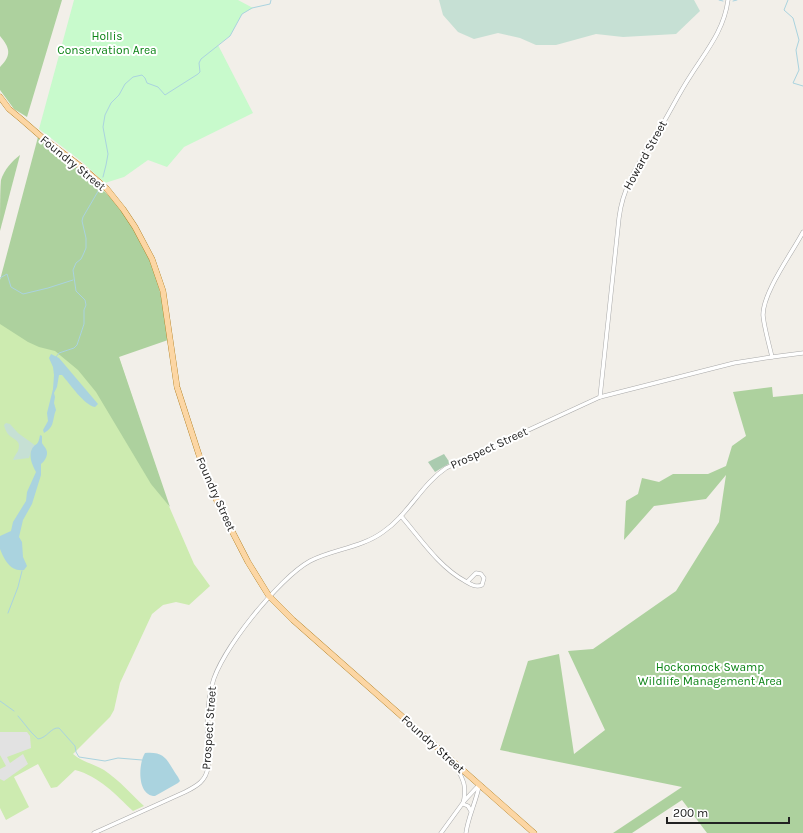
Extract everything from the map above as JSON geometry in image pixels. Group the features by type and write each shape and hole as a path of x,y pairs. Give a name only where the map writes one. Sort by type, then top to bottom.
{"main road":[{"name":"Foundry Street","path":"0,97 9,109 21,120 84,169 106,189 124,209 135,227 152,259 163,292 177,387 199,455 218,504 248,562 269,596 293,620 534,833"}],"street":[{"name":"Howard Street","path":"600,397 622,197 631,176 660,128 679,92 721,28 728,0"},
{"path":"772,357 763,316 764,306 771,288 802,235"},
{"name":"Prospect Street","path":"94,833 189,790 197,786 204,779 208,766 209,700 215,674 220,662 232,644 260,607 269,596 299,568 307,563 321,556 372,539 387,529 401,516 435,477 449,466 600,397 734,363 803,353"},
{"path":"401,516 444,566 454,575 467,582 475,586 479,586 483,583 484,578 481,574 476,573 472,575 467,582"},
{"path":"455,763 464,783 465,794 463,804"},
{"path":"441,833 479,785"},
{"path":"466,833 471,811 477,798 479,785"},
{"path":"463,804 468,806 471,811"}],"green space":[{"path":"0,0 62,0 27,117 14,109 0,90 0,67 8,55 8,48 0,36"},
{"name":"Hollis Conservation Area","path":"74,0 238,0 253,8 242,14 230,36 218,45 253,113 184,147 167,167 148,160 124,177 105,183 81,161 39,129"},
{"path":"439,0 694,0 700,11 676,34 623,37 596,34 556,45 536,45 520,38 498,33 474,39 458,32 443,15"},
{"path":"38,137 79,168 113,200 132,226 140,240 153,270 162,301 168,340 119,357 170,507 151,484 96,392 78,370 55,351 39,347 28,342 0,324 0,280"},
{"path":"20,155 0,231 1,180 9,166"},
{"path":"102,189 146,254 158,285 119,357 165,497 194,564 210,586 189,605 176,602 163,605 152,614 120,683 114,710 110,717 73,754 80,759 104,770 144,806 133,811 99,781 75,770 57,787 51,788 38,764 14,777 29,807 6,820 0,808 0,280"},
{"name":"Hockomock Swamp Wildlife Management Area","path":"772,387 773,397 803,394 803,833 707,833 682,800 632,833 613,833 682,787 500,750 528,661 559,654 574,754 605,730 568,651 593,649 676,591 719,522 726,475 706,499 654,506 624,540 626,501 638,494 642,478 659,482 673,474 708,474 726,466 732,446 746,436 733,392"},
{"path":"6,423 10,424 18,433 36,446 32,449 29,458 13,460 18,451 19,444 7,433 4,425"},
{"path":"444,454 450,463 435,472 428,462"}],"shaded area":[{"path":"0,732 27,732 30,736 31,748 7,757 10,763 23,754 28,764 4,781 0,779 0,769 6,766 0,755"}],"water":[{"path":"51,354 59,358 98,404 95,407 86,402 77,394 62,375 59,375 57,387 54,393 56,410 52,426 44,433 43,430 48,421 47,413 53,389 53,367 49,358"},
{"path":"40,435 42,436 42,443 46,448 47,455 41,464 41,475 32,504 23,520 19,537 22,542 23,557 27,566 24,570 19,570 11,567 3,557 0,549 0,536 11,531 13,522 26,501 27,492 36,472 31,461 31,452 33,447 38,443"},
{"path":"145,753 158,754 166,759 180,781 155,796 149,795 142,785 140,771"}],"waterway":[{"path":"103,177 108,154 103,127 105,115 111,103 119,95 125,84 133,77 142,75 147,83 158,87 165,95 200,72 199,63 201,59 230,36 242,14 252,8 270,4 271,0"},
{"path":"719,0 723,1"},
{"path":"733,1 737,0"},
{"path":"788,0 784,10 793,18 799,40 796,50 799,70 793,83 803,86"},
{"path":"56,357 59,353 74,348 77,345 84,324 84,310 86,305 85,300 76,291 73,270 76,263 81,259 86,248 86,238 82,221 83,217 100,188"},
{"path":"0,278 7,274 11,287 23,294 73,280"},
{"path":"8,613 18,587 22,571"},
{"path":"0,701 14,711"},
{"path":"18,716 38,739 44,737 54,729 59,728 75,746 79,757 105,761 118,758 142,760"}]}
